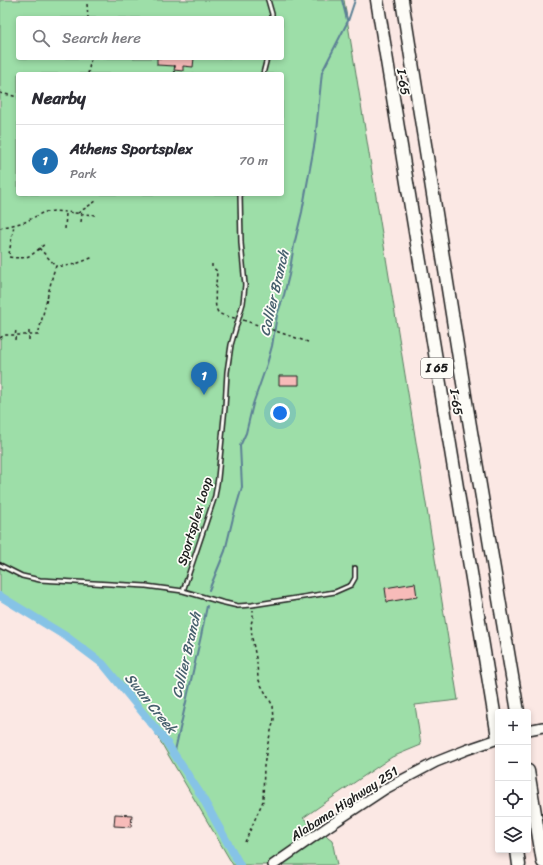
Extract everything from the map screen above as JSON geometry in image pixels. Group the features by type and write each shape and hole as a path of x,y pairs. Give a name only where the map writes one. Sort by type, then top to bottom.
{"highway":[{"name":"I-65","path":"377,0 495,720"},
{"name":"I 65","path":"402,0 518,709"},
{"path":"530,781 543,862"},
{"path":"517,853 519,865"}],"main road":[{"path":"531,729 543,727"},
{"name":"Alabama Highway 251","path":"273,865 385,789 436,762 495,739"}],"lane":[{"path":"268,0 272,16"},
{"path":"264,72 266,60"},
{"name":"Sportsplex Loop","path":"183,591 215,496 218,478 227,372 231,345 243,303 245,285 241,243 240,196"},
{"path":"0,565 22,576 40,580 146,586 183,591 238,606 252,606 335,592 351,585 355,578 355,568"}],"path":[{"path":"87,4 88,16"},
{"path":"88,72 91,60"},
{"path":"174,72 175,65"},
{"path":"0,93 16,96"},
{"path":"77,213 96,201"},
{"path":"0,228 25,222 44,212 54,211 96,216"},
{"path":"65,229 66,212"},
{"path":"81,222 82,214"},
{"path":"9,254 14,225"},
{"path":"9,258 27,258 46,243"},
{"path":"39,248 56,266 63,267 72,265 93,256"},
{"path":"212,264 212,267 217,271 215,301 217,312 235,318"},
{"path":"0,338 5,335 38,335 56,266"},
{"path":"243,320 308,342"},
{"path":"16,328 16,340"},
{"path":"28,340 29,329"},
{"path":"246,842 263,801 264,766 274,719 272,706 260,685 258,678 257,663 252,638 251,624 253,611"}],"green space":[{"path":"0,0 344,0 458,700 415,705 421,745 392,757 303,818 332,840 337,865 233,865 153,729 125,689 98,662 68,637 0,596"}],"building":[{"path":"157,60 194,60 193,67 183,66 183,71 174,70 175,66 157,65"},
{"path":"279,376 299,376 299,385 279,385"},
{"path":"415,583 417,597 387,602 385,588"},
{"path":"115,814 132,815 131,827 114,826"}],"waterway":[{"name":"Collier Branch","path":"342,0 347,20"},
{"name":"Collier Branch","path":"209,590 225,551 242,487 240,446 246,433 253,404 267,364 272,346 277,315 289,275 315,141 322,72 348,21 355,0"},
{"name":"Swan Creek","path":"0,596 67,637 103,664 165,740 201,795 240,865"},
{"name":"Collier Branch","path":"174,755 207,606"}],"place":[{"name":"Athens Sportsplex","path":"204,395"}]}
